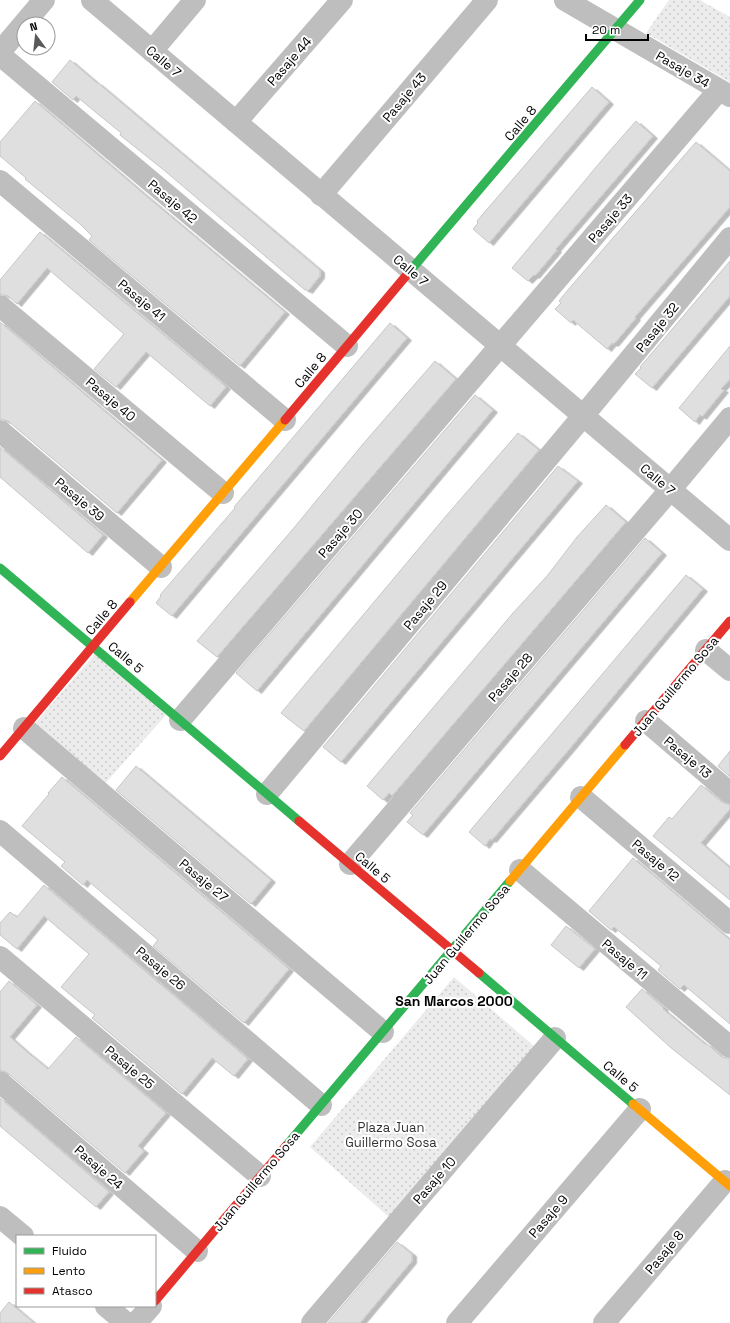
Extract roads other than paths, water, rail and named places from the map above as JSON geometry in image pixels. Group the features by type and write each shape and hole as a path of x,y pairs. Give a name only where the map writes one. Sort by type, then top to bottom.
{"street":[{"path":"0,52 44,0"},
{"name":"Calle 7","path":"92,0 730,540"},
{"path":"152,51 195,0"},
{"name":"Pasaje 44","path":"236,122 342,0"},
{"name":"Pasaje 43","path":"322,195 487,0"},
{"name":"Pasaje 34","path":"565,0 724,93"},
{"name":"Calle 8","path":"0,756 640,0"},
{"name":"Pasaje 42","path":"0,55 347,346"},
{"name":"Pasaje 33","path":"500,346 724,93"},
{"name":"Pasaje 41","path":"0,181 285,420"},
{"name":"Pasaje 32","path":"583,416 730,238"},
{"name":"Pasaje 40","path":"0,306 223,493"},
{"name":"Pasaje 30","path":"180,720 500,346"},
{"name":"Pasaje 29","path":"267,794 583,416"},
{"name":"Pasaje 28","path":"350,864 730,418"},
{"name":"Pasaje 39","path":"0,431 161,567"},
{"name":"Calle 5","path":"3,575 93,646 727,1183"},
{"name":"Juan Guillermo Sosa","path":"156,1300 730,622"},
{"path":"706,650 730,670"},
{"name":"Pasaje 13","path":"646,721 730,793"},
{"name":"Pasaje 27","path":"24,728 383,1032"},
{"name":"Pasaje 12","path":"582,797 730,923"},
{"name":"Pasaje 26","path":"0,831 321,1105"},
{"name":"Pasaje 11","path":"520,870 730,1047"},
{"name":"Pasaje 25","path":"0,957 260,1176"},
{"name":"Pasaje 10","path":"312,1323 555,1038"},
{"name":"Pasaje 24","path":"0,1082 197,1251"},
{"name":"Pasaje 9","path":"457,1323 640,1109"},
{"name":"Pasaje 8","path":"604,1323 727,1183"},
{"path":"0,1216 22,1235"},
{"path":"107,1307 126,1323"},
{"path":"136,1323 150,1307"}],"district":[{"name":"San Marcos 2000","path":"454,1001"}],"park label":[{"name":"Plaza Juan Guillermo Sosa","path":"391,1134"}]}
